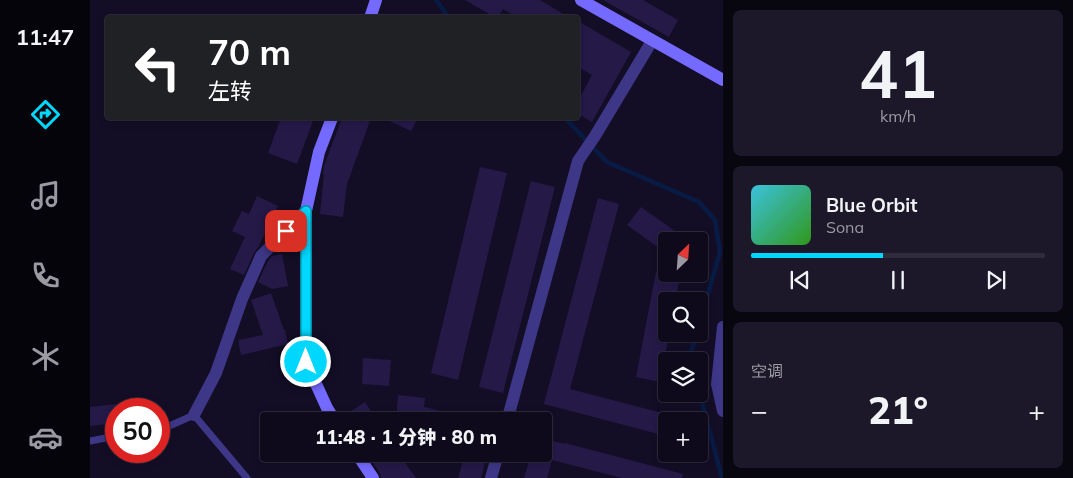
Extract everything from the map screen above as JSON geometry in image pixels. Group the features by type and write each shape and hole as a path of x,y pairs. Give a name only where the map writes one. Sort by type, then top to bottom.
{"main road":[{"path":"371,15 376,0"},
{"path":"581,0 723,80"},
{"path":"329,412 306,362 306,211 319,152 331,120"},
{"path":"362,462 373,478"}],"street":[{"path":"509,412 578,161 652,41"},
{"path":"194,415 216,373 242,299 261,256 306,211"},
{"path":"723,327 717,384 723,411"},
{"path":"491,478 496,462"}],"lane":[{"path":"170,426 194,415 247,478"},
{"path":"90,441 105,438"}],"building":[{"path":"465,0 540,0 565,15 513,15 503,9 500,15 491,15"},
{"path":"603,0 643,0 678,20 669,37"},
{"path":"580,22 631,52 592,122 580,115 580,97 592,75 580,68"},
{"path":"280,120 313,120 297,164 268,153"},
{"path":"341,120 370,120 347,184 343,217 320,214 324,166"},
{"path":"387,120 417,120 411,131"},
{"path":"480,167 507,173 458,380 431,373"},
{"path":"531,181 555,187 503,393 479,387"},
{"path":"257,196 278,206 244,275 230,269 245,237 232,231 242,211 249,214"},
{"path":"598,198 619,204 570,389 658,412 658,434 544,404"},
{"path":"641,207 676,232 658,232 658,247 627,225"},
{"path":"282,254 288,286 272,289 258,282 272,256"},
{"path":"656,272 658,272 658,282 679,282 677,292 658,292 658,342 668,342 666,352 658,352 658,382 636,377"},
{"path":"271,293 285,330 288,344 241,355 238,340 263,335 251,300"},
{"path":"363,358 391,360 389,386 362,384"},
{"path":"398,395 425,398 424,407 445,412 397,412"},
{"path":"365,402 371,412 350,412"},
{"path":"105,405 105,424 90,426 90,407"},
{"path":"552,441 683,474 682,478 622,478 552,460"},
{"path":"372,462 405,462 416,478 381,478"},
{"path":"463,462 485,462 481,478 458,478"},
{"path":"529,462 551,462 547,478 524,478"}],"waterway":[{"path":"436,0 447,15"},
{"path":"567,120 607,162 699,202 715,220 720,252 708,294"},
{"path":"691,352 694,342"},
{"path":"702,402 722,478"}],"route":[{"path":"286,231 306,211 306,362"}]}
